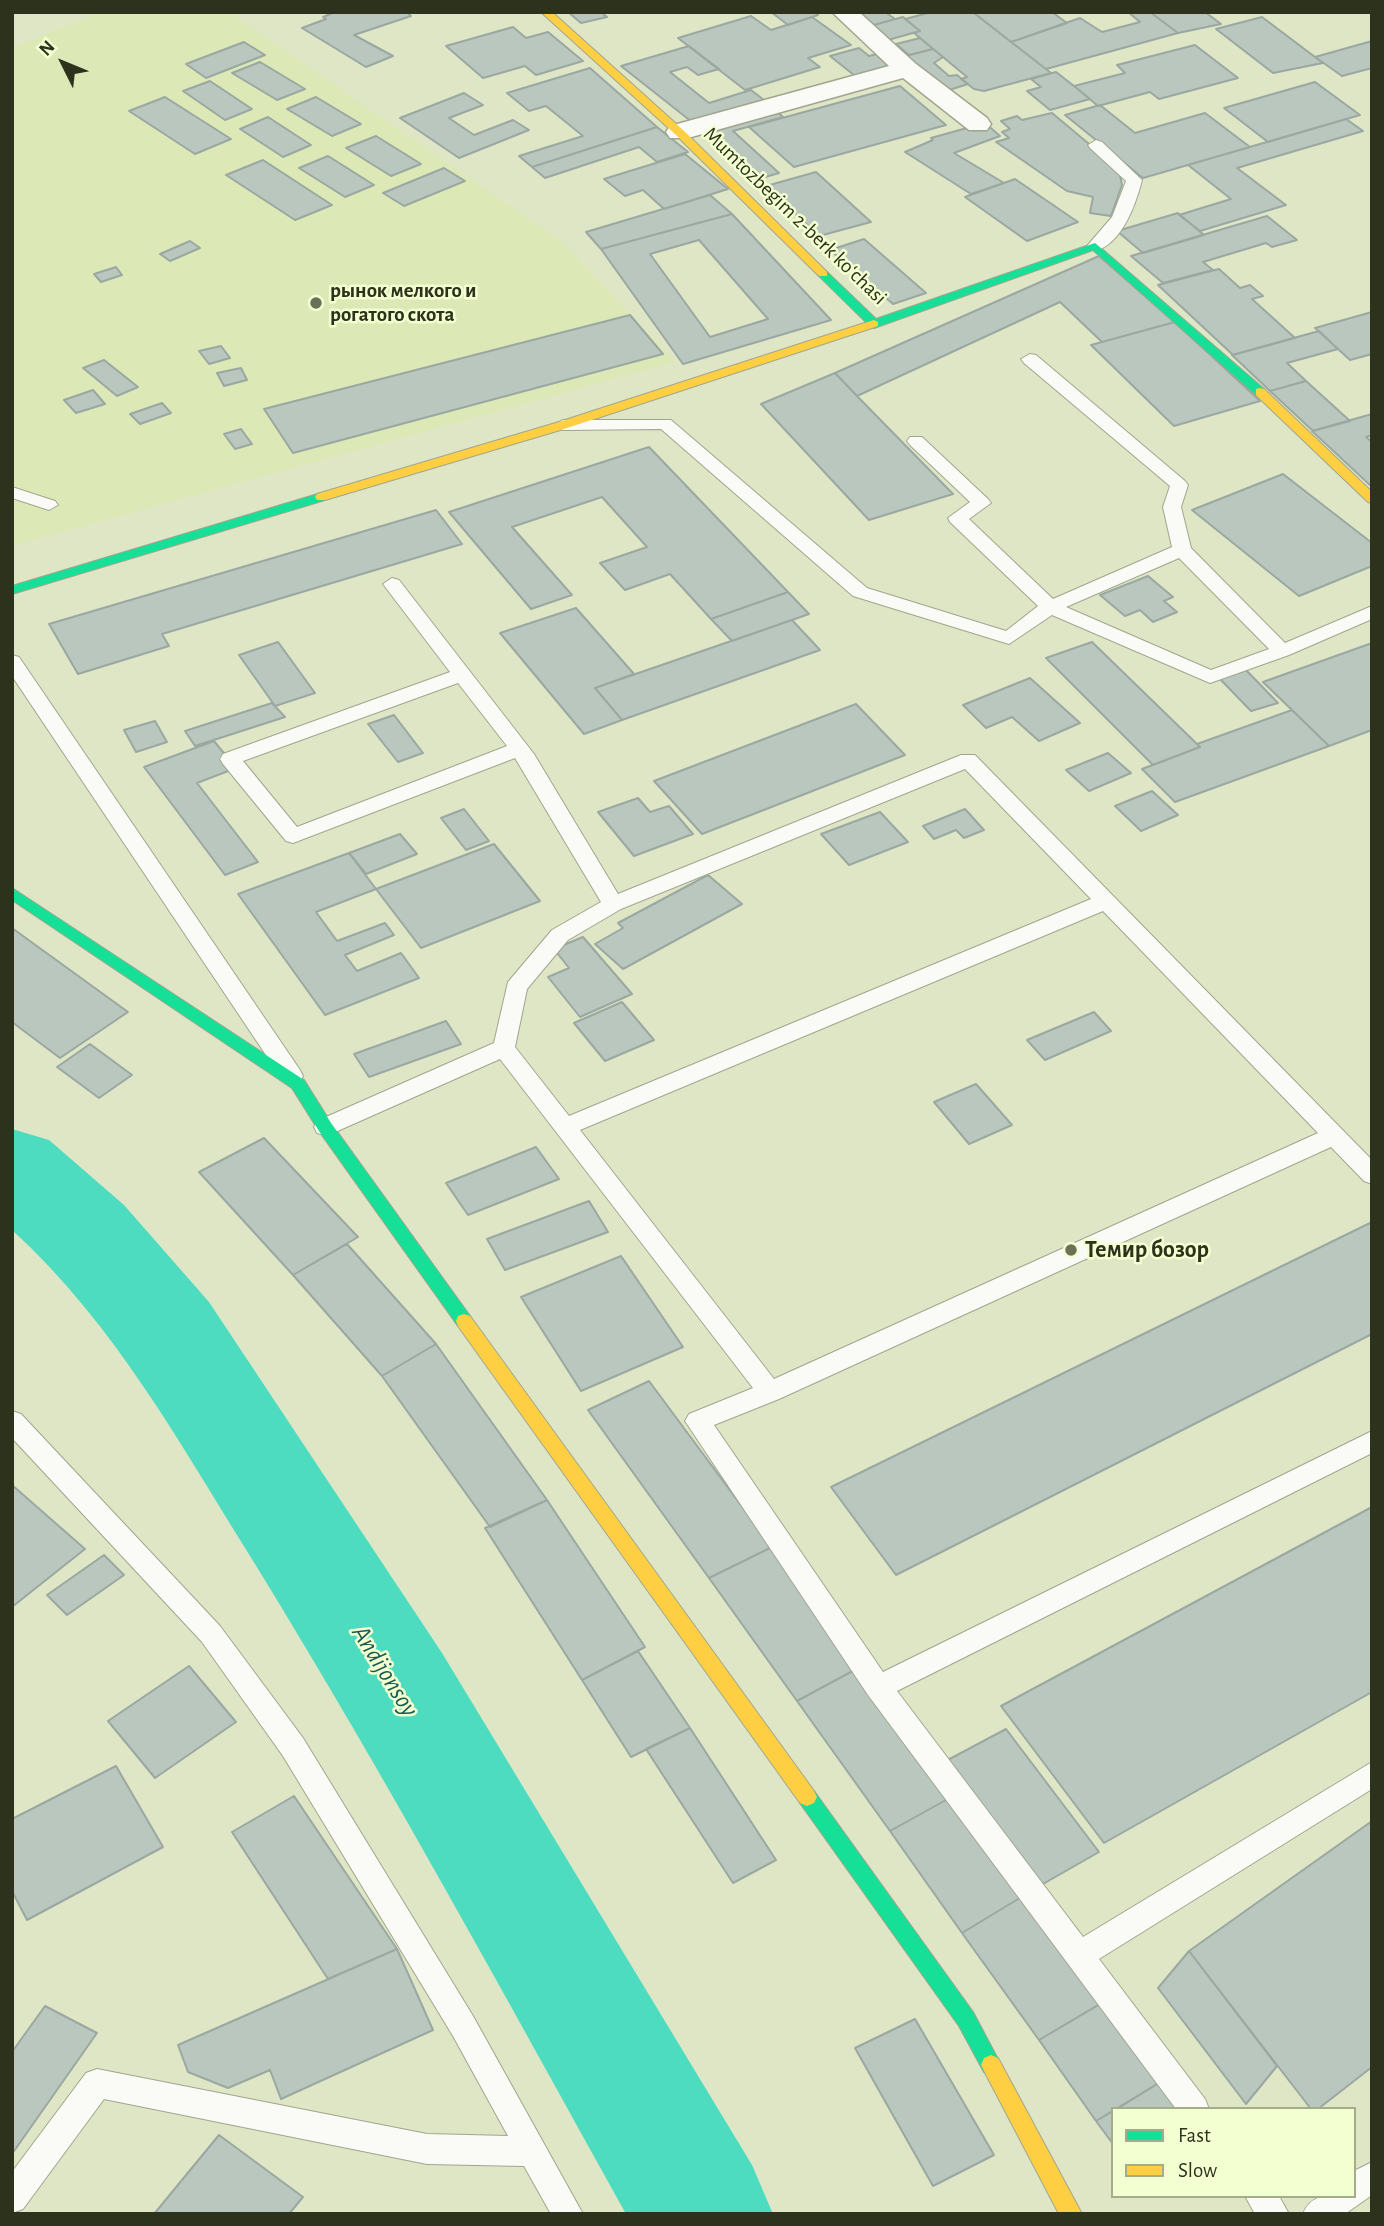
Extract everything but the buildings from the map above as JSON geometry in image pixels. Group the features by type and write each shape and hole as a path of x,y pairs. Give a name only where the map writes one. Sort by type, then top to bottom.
{"street":[{"name":"Mumtozbegim 2-berk koʻchasi","path":"546,12 679,132 874,324 1095,246"},
{"path":"844,12 907,69 978,124"},
{"path":"679,132 907,69"},
{"path":"1095,246 1273,404 1372,499"},
{"path":"12,590 563,425 874,324"},
{"path":"12,893 298,1084 325,1126 966,2018 1071,2214"}],"lane":[{"path":"1095,246 1115,230 1129,202 1134,180 1096,145"},
{"path":"1030,359 1180,485 1172,507 1182,550 1282,651"},
{"path":"563,425 665,424 860,592 1009,638 1050,607 1182,550"},
{"path":"915,441 982,503 957,519 1050,607 1210,677 1282,651 1372,612"},
{"path":"12,492 49,505"},
{"path":"392,584 519,749 613,904"},
{"path":"12,661 298,1084"},
{"path":"462,675 230,759 293,836 519,749"},
{"path":"769,1392 504,1048 516,987 560,935 613,904 968,760 1372,1175"},
{"path":"566,1127 1107,901"},
{"path":"325,1126 504,1048"},
{"path":"1193,2107 878,1687 698,1421 769,1392 1334,1136"},
{"path":"12,1420 211,1634 293,1746 463,2026 568,2214"},
{"path":"878,1687 1372,1441"},
{"path":"1079,1955 1372,1774"},
{"path":"12,2198 97,2083 427,2149 533,2151"},
{"path":"1356,2188 1372,2177"},
{"path":"1261,2198 1273,2214"},
{"path":"1318,2214 1341,2198"}],"shaded area":[{"name":"рынок мелкого и рогатого скота","path":"100,12 229,12 565,244 675,362 12,546 12,48"}],"waterway":[{"name":"Andijonsoy","path":"12,1168 86,1234 170,1333 399,1691 703,2214"}],"traffic: fast":[{"path":"823,274 874,324 1095,246 1260,392"},
{"path":"12,590 321,497"},
{"path":"12,893 298,1084 325,1127 464,1321"},
{"path":"807,1797 966,2019 991,2065"}],"traffic: slow":[{"path":"546,12 679,132 823,274"},
{"path":"321,497 563,425 874,324"},
{"path":"1260,392 1372,499"},
{"path":"464,1321 807,1797"},
{"path":"991,2065 1071,2214"}],"place":[{"name":"рынок мелкого и рогатого скота","path":"316,303"},
{"name":"Темир бозор","path":"1071,1250"}]}
